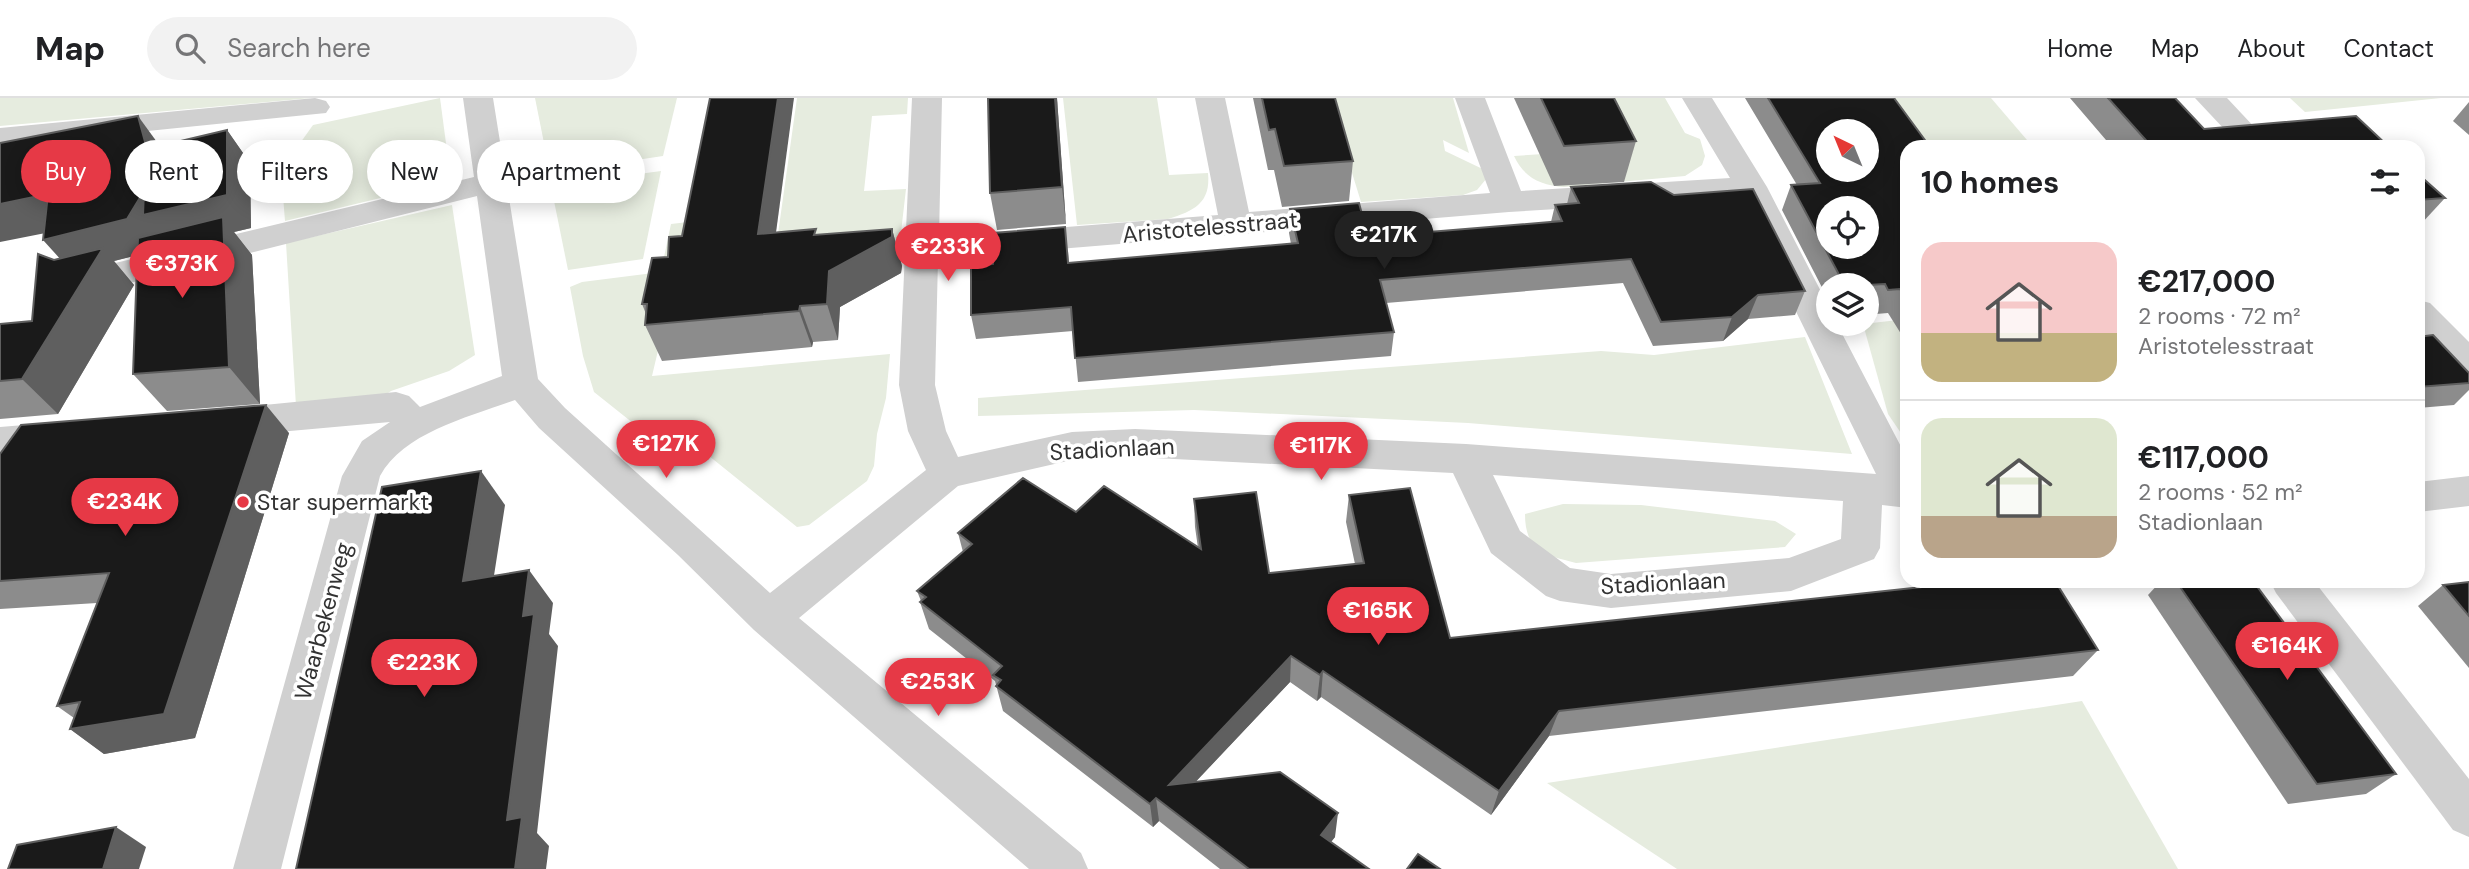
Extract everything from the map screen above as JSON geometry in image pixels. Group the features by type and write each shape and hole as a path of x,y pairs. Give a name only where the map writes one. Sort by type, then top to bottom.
{"street":[{"path":"478,98 484,140"},
{"path":"927,98 917,385 927,431 947,474"},
{"path":"1210,98 1236,225"},
{"path":"1470,98 1509,202"},
{"path":"1697,98 1751,187 1900,481"},
{"path":"2210,98 2251,140"},
{"path":"0,137 315,107"},
{"path":"86,282 477,186"},
{"name":"Aristotelesstraat","path":"921,249 1509,202 1751,187"},
{"path":"493,203 521,383 552,418 692,544 768,618 1064,869"},
{"path":"2425,319 2469,363"},
{"name":"Waarbekenweg","path":"257,869 361,476 375,451 415,424 521,383"},
{"path":"187,426 396,406 415,424"},
{"path":"0,441 97,433"},
{"name":"Stadionlaan","path":"768,618 947,474 1072,446 1135,443 1466,459 1863,487 1900,492"},
{"name":"Stadionlaan","path":"1466,459 1505,542 1560,584 1611,591 1791,574 1860,548 1863,487"},
{"path":"2425,496 2469,491"},
{"path":"2295,588 2469,815"}],"shaded area":[{"path":"0,98 311,98 0,126"},
{"path":"440,98 446,140 367,140 367,201 285,221 284,203 353,203 353,140 302,140 313,125"},
{"path":"535,98 677,98 663,156 645,159 645,140 543,140"},
{"path":"797,98 908,98 907,114 872,116 864,191 906,189 900,241 663,262 671,224 705,220 777,241"},
{"path":"1063,98 1157,98 1169,175 1208,173 1204,199 1186,213 1168,219 1077,225"},
{"path":"1329,98 1453,98 1469,153 1443,140 1445,151 1491,173 1477,190 1463,195 1361,202"},
{"path":"1586,98 1665,98 1685,133 1700,139 1705,156 1702,165 1685,176 1564,187 1541,182 1528,175 1514,156 1543,154"},
{"path":"1882,98 1991,98 2027,140 1912,140"},
{"path":"2290,98 2441,98 2305,112"},
{"path":"661,171 643,259 568,270 554,203 645,203 645,173"},
{"path":"452,205 475,355 449,371 391,391 379,399 296,406 286,243"},
{"path":"677,270 652,376 890,354 886,398 877,434 874,466 867,481 809,525 797,527 688,439 648,435 594,392 583,356 570,287 582,282"},
{"path":"1900,320 1900,432 1888,414 1866,336 1879,336 1879,322"},
{"path":"1805,337 1852,454 1468,423 1194,410 978,416 978,398 1601,351 1654,355"},
{"path":"1563,504 1641,505 1775,521 1796,534 1785,547 1576,563 1546,554 1539,549 1533,544 1526,526 1525,514"},
{"path":"2082,701 2178,869 1677,869 1547,783"}],"building":[{"path":"710,98 778,98 758,234 816,229 814,235 892,229 892,237 829,271 827,304 800,306 799,311 645,325 647,304 642,304 652,258 668,257 669,237 682,236"},
{"path":"988,98 1055,98 1062,187 990,193"},
{"path":"1262,98 1335,98 1353,161 1284,166 1275,129 1269,130"},
{"path":"1541,98 1614,98 1636,141 1564,146"},
{"path":"1768,98 1894,98 1925,140 1900,140 1900,289 1888,290 1885,284 1879,284 1879,273 1838,273 1831,259 1879,259 1879,196 1816,196 1816,232 1791,185 1880,182 1880,119 1816,119 1816,176"},
{"path":"2108,98 2175,98 2204,129 2356,116 2382,140 2146,140"},
{"path":"138,116 145,140 125,140 125,203 137,203 127,219 43,240 47,203 111,203 111,140 21,140 21,200 0,204 0,143"},
{"path":"227,130 227,195 223,196 223,140 185,140"},
{"path":"2425,180 2445,198 2425,199"},
{"path":"1651,182 1674,195 1753,189 1805,291 1758,295 1732,317 1661,322 1631,259 1380,280 1394,332 1075,358 1071,307 971,315 971,267 993,264 993,233 1065,227 1068,263 1298,243 1290,209 1359,203 1368,237 1562,221 1555,205 1579,203 1571,187"},
{"path":"144,203 193,203 143,215"},
{"path":"223,217 229,367 133,374 138,238"},
{"path":"103,248 22,379 0,381 0,324 32,321 38,254 54,260"},
{"path":"2433,335 2469,373 2469,383 2425,386 2425,336"},
{"path":"266,405 164,714 70,729 80,702 57,706 109,573 0,581 0,454 21,425"},
{"path":"481,471 463,581 529,570 523,616 534,614 507,820 522,817 515,869 296,869 382,487"},
{"path":"1023,478 1076,512 1104,486 1201,549 1194,499 1256,492 1269,573 1364,563 1349,495 1410,488 1450,638 1913,588 2059,588 2098,650 1559,711 1499,791 1323,671 1320,675 1291,656 1169,785 1280,772 1338,813 1321,835 1369,869 1249,869 1156,798 1150,804 996,686 1001,680 993,675 1002,666 920,602 926,597 917,591 972,544 958,533"},
{"path":"2469,582 2469,616 2443,585"},
{"path":"2181,588 2258,588 2396,774 2317,784"},
{"path":"116,827 103,869 8,869 17,845"},
{"path":"1418,854 1440,869 1407,869"}],"place":[{"name":"Star supermarkt","path":"243,502"}]}
